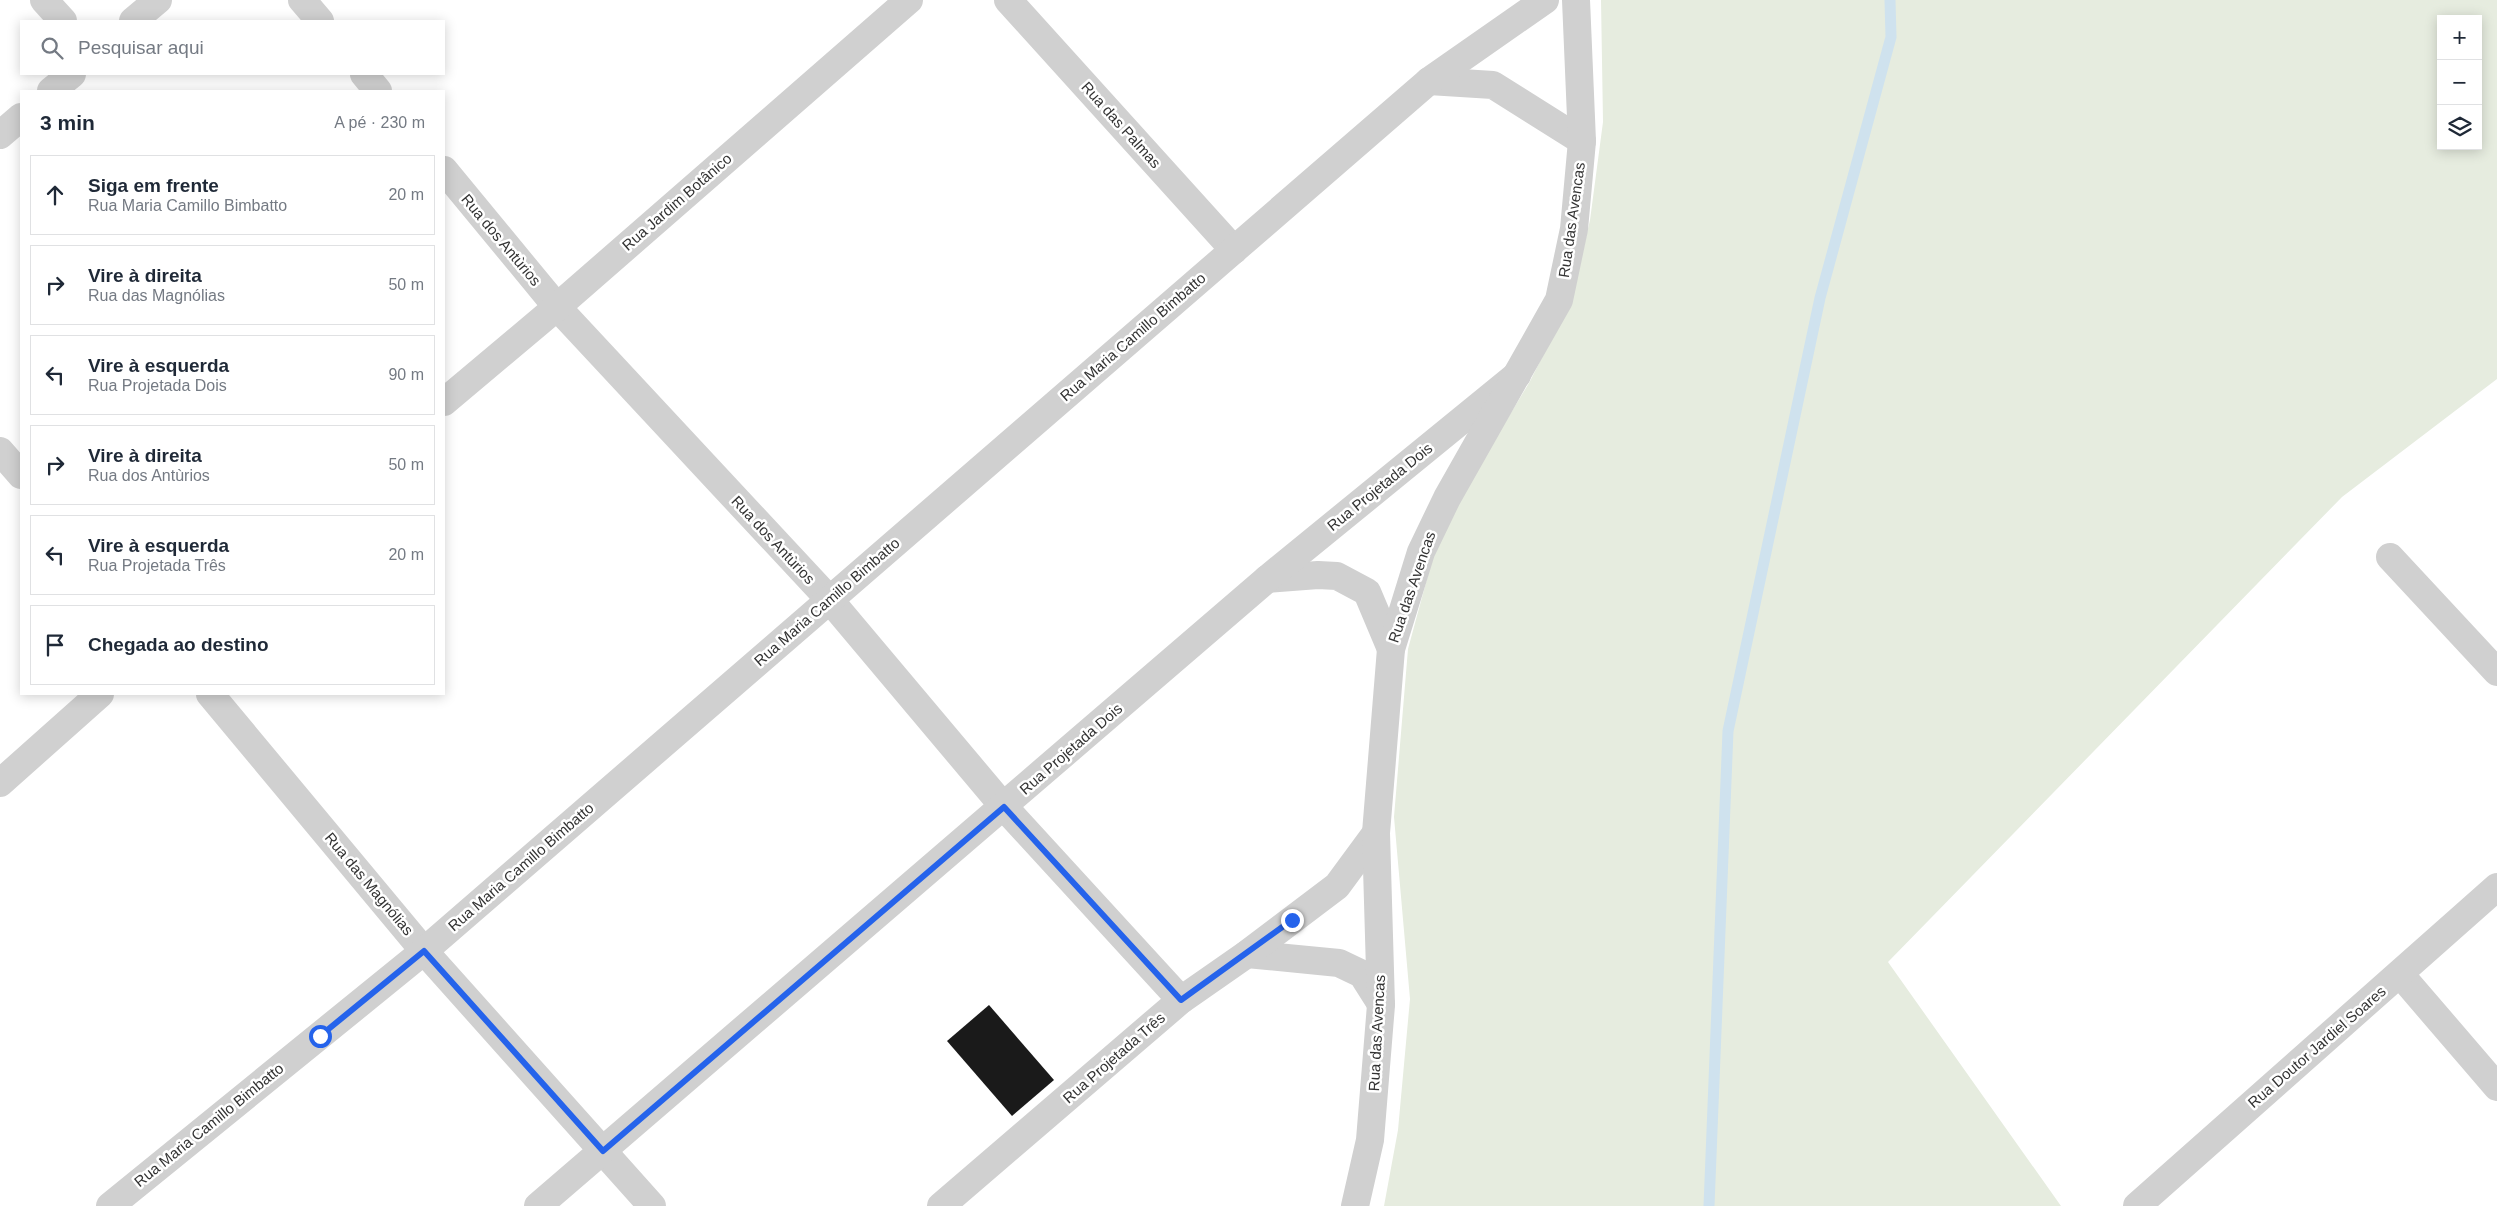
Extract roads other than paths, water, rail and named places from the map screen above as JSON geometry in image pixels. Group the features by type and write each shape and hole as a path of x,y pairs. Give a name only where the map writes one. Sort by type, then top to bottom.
{"street":[{"path":"44,0 63,20"},
{"path":"134,20 158,0"},
{"path":"302,0 319,20"},
{"name":"Rua Jardim Botânico","path":"445,401 557,307 909,0"},
{"name":"Rua das Palmas","path":"1008,0 1234,250"},
{"name":"Rua Maria Camillo Bimbatto","path":"110,1206 424,951 1429,80 1545,0"},
{"name":"Rua das Avencas","path":"1355,1206 1370,1140 1381,1004 1376,832 1391,649 1421,552 1447,498 1559,300 1574,229 1582,140 1576,0"},
{"path":"52,90 71,75"},
{"path":"365,75 377,90"},
{"path":"1429,80 1493,85 1582,140"},
{"path":"0,135 20,118"},
{"name":"Rua dos Antùrios","path":"445,171 557,307 829,599 1004,807 1181,1000"},
{"name":"Rua Projetada Dois","path":"538,1206 1267,579 1517,375"},
{"path":"0,451 20,474"},
{"path":"2390,557 2497,672"},
{"path":"1267,579 1318,574 1337,576 1367,592 1391,649"},
{"path":"0,783 99,695"},
{"name":"Rua das Magnólias","path":"211,695 424,951 652,1206"},
{"name":"Rua Projetada Três","path":"941,1206 1181,1000 1337,886 1376,832"},
{"name":"Rua Doutor Jardiel Soares","path":"2137,1206 2497,887"},
{"path":"1246,954 1339,963 1362,974 1381,1004"},
{"path":"2400,974 2497,1087"}],"waterway":[{"path":"1709,1206 1728,731 1820,298 1891,37 1890,0"}]}
